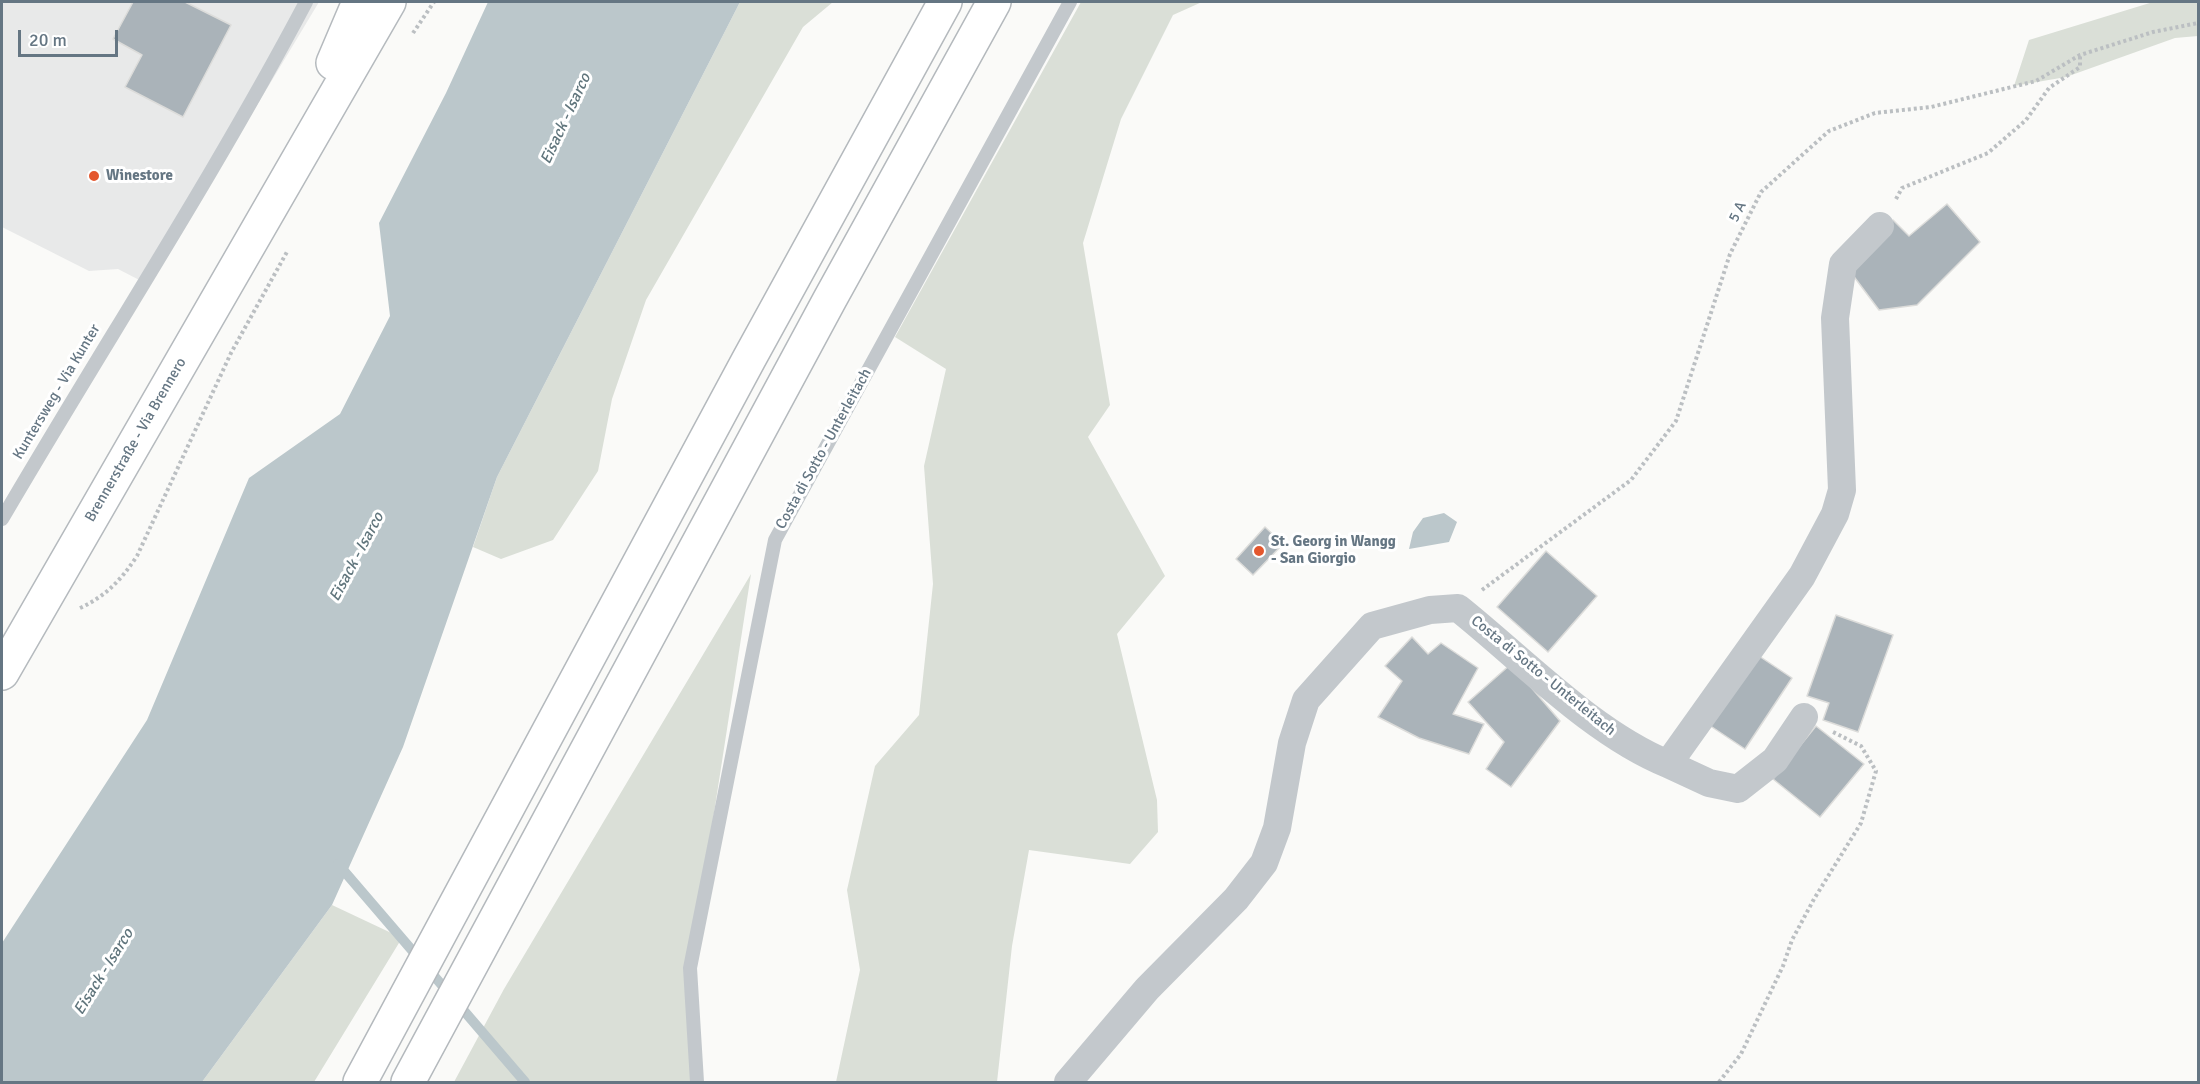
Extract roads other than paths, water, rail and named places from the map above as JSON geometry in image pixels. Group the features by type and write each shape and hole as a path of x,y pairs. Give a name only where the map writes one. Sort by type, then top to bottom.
{"main road":[{"path":"271,206 359,2"},
{"path":"271,206 389,2"},
{"path":"365,1073 520,783 945,2"},
{"path":"408,1083 547,822 994,2"},
{"name":"Brennerstraße - Via Brennero","path":"2,673 271,206"}],"street":[{"path":"1668,764 1802,576 1835,514 1842,490 1834,318 1843,264 1880,226"},
{"name":"Costa di Sotto - Unterleitach","path":"1068,1083 1147,989 1236,899 1264,863 1277,828 1292,743 1306,700 1372,626 1430,610 1458,608 1590,717 1646,755 1708,783 1738,789 1775,760 1804,717"}],"lane":[{"name":"Kuntersweg - Via Kunter","path":"2,519 142,282 254,101 306,2"},
{"name":"Costa di Sotto - Unterleitach","path":"697,1083 690,968 775,540 1070,2"}],"water":[{"name":"Eisack - Isarco","path":"488,2 740,2 497,477 403,747 332,905 202,1082 2,1082 2,943 147,720 249,478 340,414 390,316 379,223 446,93"},
{"path":"1444,513 1457,522 1449,542 1409,549 1413,532 1423,518"}],"waterway":[{"path":"338,864 525,1082"}],"place":[{"name":"Winestore","path":"94,176"},
{"name":"St. Georg in Wangg - San Giorgio","path":"1259,551"}]}
